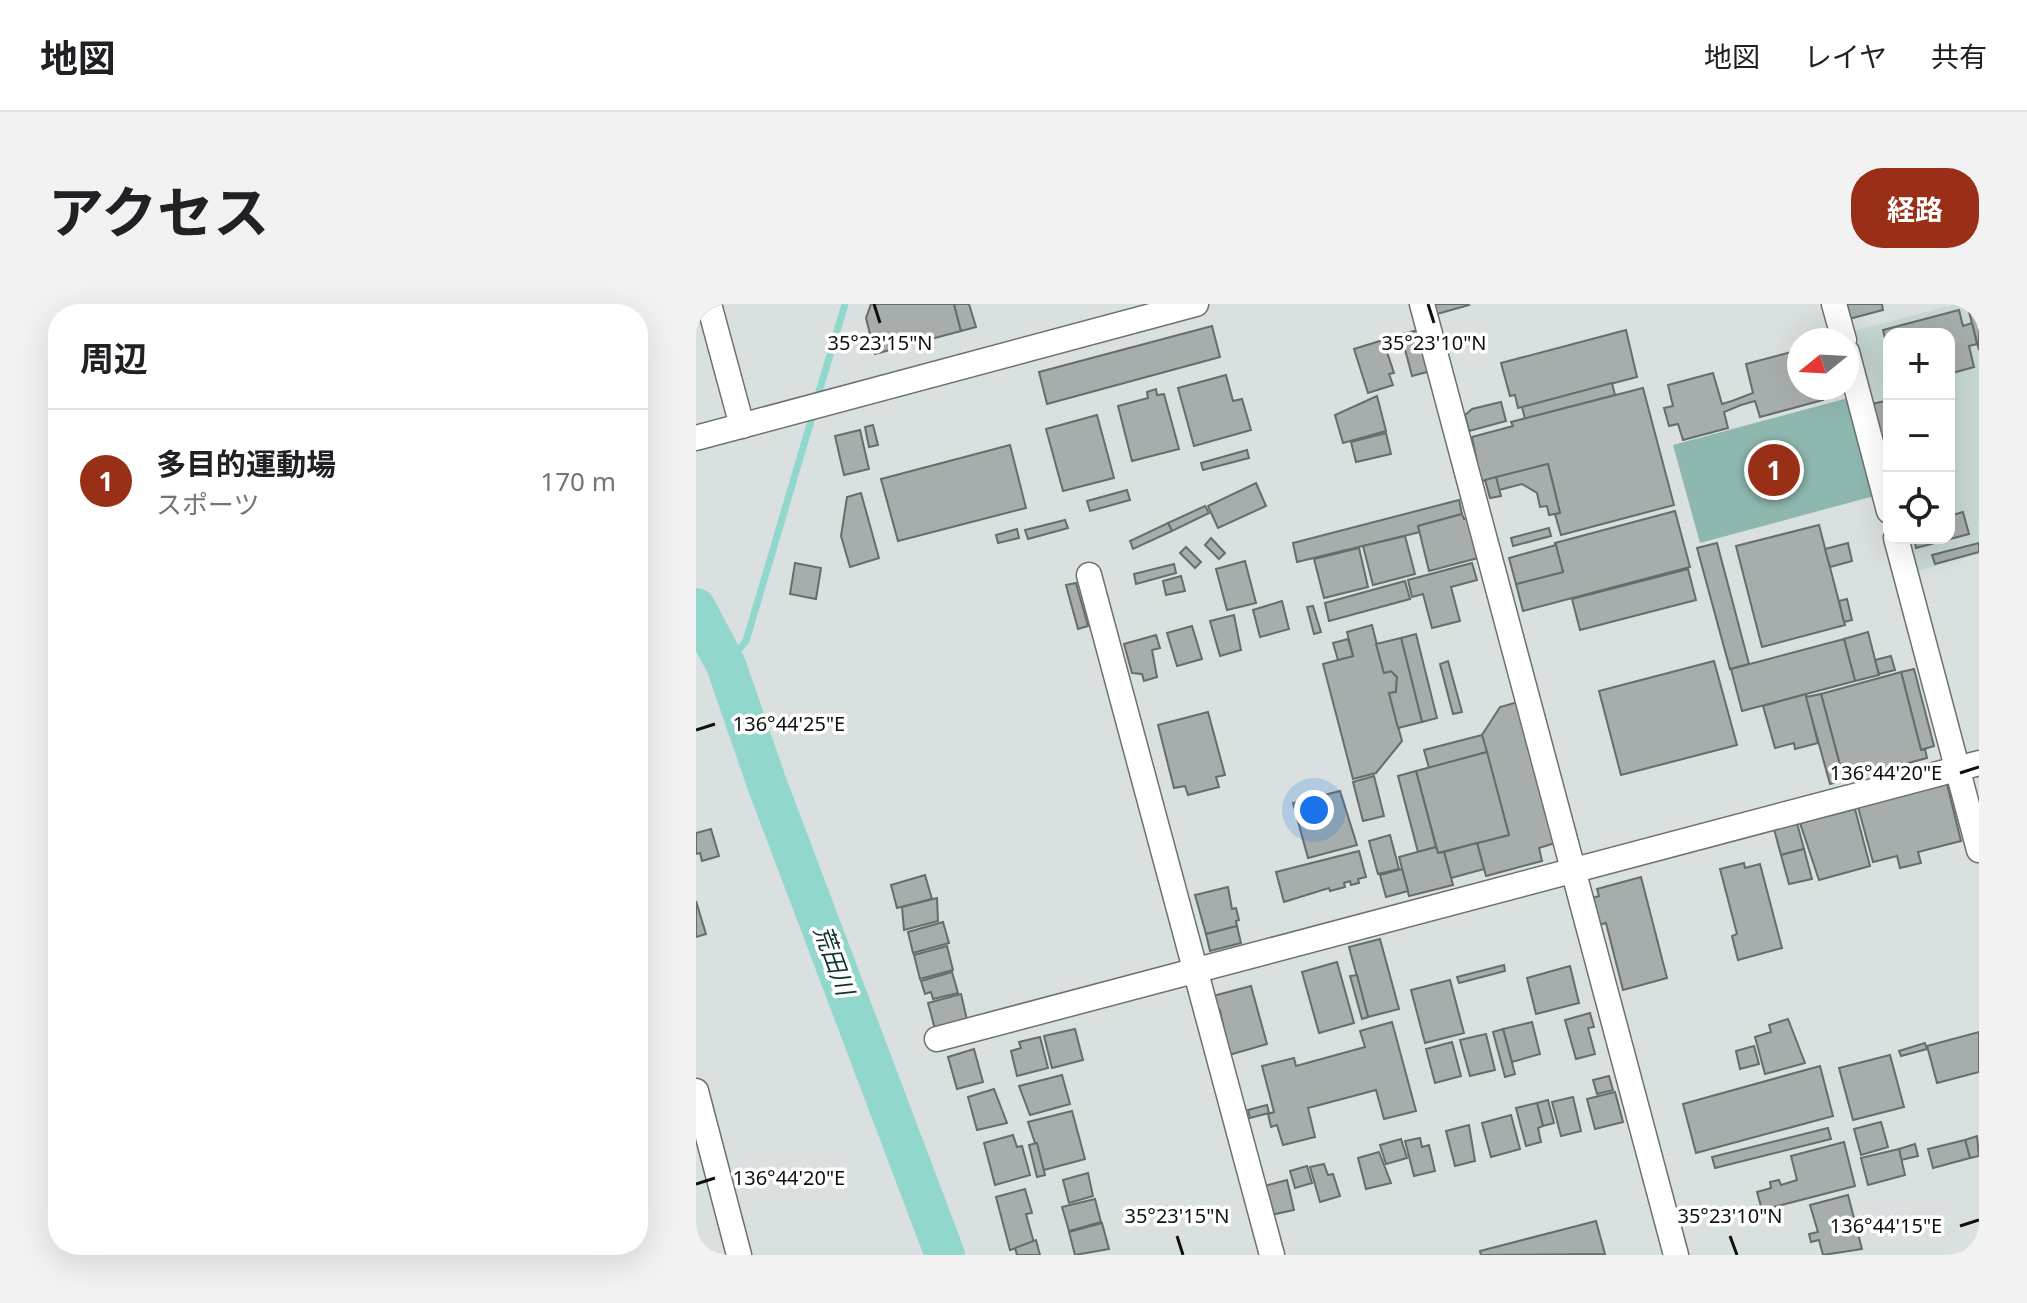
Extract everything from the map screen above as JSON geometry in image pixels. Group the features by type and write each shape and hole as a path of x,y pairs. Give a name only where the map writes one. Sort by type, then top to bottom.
{"street":[{"path":"709,304 742,426"},
{"path":"696,438 1196,304"},
{"path":"1422,304 1676,1255"},
{"path":"1834,304 1841,328"},
{"path":"1859,397 1883,488"},
{"path":"1898,544 1968,766 1979,850"},
{"path":"1089,575 1272,1255"},
{"path":"937,1039 1968,766"},
{"path":"696,1091 739,1255"}],"shaded area":[{"path":"1957,304 1979,304 1979,554 1912,572 1905,544 1955,544 1955,328 1883,328 1883,460 1859,367 1859,330"}],"green space":[{"path":"1849,400 1874,496 1700,543 1673,445"}],"building":[{"path":"871,304 954,304 961,331 875,354 866,318"},
{"path":"954,304 969,304 976,327 961,331"},
{"path":"1434,304 1468,304 1469,305 1437,314"},
{"path":"1844,304 1882,304 1883,310 1849,319"},
{"path":"1979,305 1979,350 1968,308"},
{"path":"1959,310 1963,326 1972,323 1977,344 1969,346 1974,367 1955,372 1955,328 1891,328"},
{"path":"1212,326 1220,357 1047,404 1039,372"},
{"path":"1419,330 1431,371 1412,376 1401,334"},
{"path":"1626,330 1637,377 1518,408 1515,395 1510,396 1501,363"},
{"path":"1383,340 1394,373 1389,374 1393,385 1368,393 1354,349"},
{"path":"1787,353 1787,400 1823,400 1760,417 1755,401 1741,405 1724,412 1728,428 1683,440 1678,424 1669,426 1664,408 1673,406 1668,385 1713,373 1722,404 1753,393 1746,364"},
{"path":"1226,375 1233,401 1242,399 1251,430 1194,446 1178,388"},
{"path":"1612,383 1615,395 1525,419 1522,407"},
{"path":"1643,388 1674,505 1561,535 1555,514 1560,513 1548,464 1483,481 1480,477 1472,437 1513,426 1511,422"},
{"path":"1156,389 1157,395 1164,394 1179,449 1132,461 1118,406 1148,398 1147,392"},
{"path":"1377,396 1386,431 1343,443 1335,415"},
{"path":"1883,401 1883,446 1872,404"},
{"path":"1501,402 1506,421 1469,431 1465,415 1472,409"},
{"path":"1097,415 1114,478 1063,491 1046,429"},
{"path":"873,425 878,445 869,447 865,427"},
{"path":"860,430 869,469 844,475 835,436"},
{"path":"1386,433 1391,454 1356,462 1351,442"},
{"path":"1010,445 1026,508 898,541 881,479"},
{"path":"1247,450 1249,458 1203,470 1201,463"},
{"path":"1548,464 1560,513 1549,515 1547,506 1540,507 1537,493 1522,484 1499,490 1496,477"},
{"path":"1496,477 1501,496 1490,498 1485,480"},
{"path":"1256,483 1266,506 1218,528 1208,506"},
{"path":"1127,490 1130,500 1090,511 1087,501"},
{"path":"861,493 879,558 850,567 841,536 847,497"},
{"path":"1459,500 1462,514 1418,526 1420,532 1297,562 1293,543"},
{"path":"1205,506 1209,513 1172,531 1168,523"},
{"path":"1675,511 1690,567 1523,611 1516,584 1563,572 1555,543"},
{"path":"1963,512 1969,534 1955,538 1955,514"},
{"path":"1462,514 1464,519 1467,518 1478,558 1429,571 1418,526"},
{"path":"1065,520 1068,528 1028,539 1025,530"},
{"path":"1168,523 1172,531 1133,549 1130,541"},
{"path":"1819,525 1845,625 1762,647 1736,546"},
{"path":"1549,528 1551,536 1513,546 1511,538"},
{"path":"1017,529 1019,538 998,543 996,535"},
{"path":"1405,536 1415,574 1373,585 1363,546"},
{"path":"1211,538 1225,553 1219,559 1205,545"},
{"path":"1717,543 1749,664 1730,669 1697,548"},
{"path":"1848,543 1852,561 1830,567 1825,549"},
{"path":"1979,543 1979,552 1935,564 1932,555"},
{"path":"1556,545 1563,572 1516,584 1509,558"},
{"path":"1186,547 1201,562 1195,568 1180,553"},
{"path":"1359,548 1368,587 1324,598 1314,559"},
{"path":"1245,561 1256,603 1227,610 1216,569"},
{"path":"795,563 821,568 816,599 790,594"},
{"path":"1472,563 1477,580 1451,587 1460,621 1432,628 1423,594 1412,597 1408,580"},
{"path":"1174,564 1176,573 1136,584 1134,574"},
{"path":"1688,569 1696,600 1580,630 1572,599"},
{"path":"1181,576 1185,591 1166,595 1163,581"},
{"path":"1405,581 1410,599 1329,621 1325,603"},
{"path":"1076,583 1088,626 1078,629 1066,585"},
{"path":"1847,599 1852,620 1844,622 1839,601"},
{"path":"1282,601 1289,629 1260,637 1253,610"},
{"path":"1313,606 1321,632 1314,634 1307,607"},
{"path":"1234,615 1241,650 1220,656 1210,621"},
{"path":"1372,625 1384,673 1391,671 1397,677 1396,692 1389,693 1402,741 1376,773 1353,779 1323,664 1353,656 1347,632"},
{"path":"1192,626 1202,659 1177,666 1167,633"},
{"path":"1868,632 1879,675 1855,681 1844,639"},
{"path":"1416,634 1437,718 1422,722 1401,638"},
{"path":"1156,635 1160,648 1152,650 1157,677 1144,681 1142,674 1132,673 1124,644"},
{"path":"1401,638 1422,722 1398,728 1389,693 1396,692 1397,677 1391,671 1384,673 1376,644"},
{"path":"1348,639 1353,656 1338,660 1333,643"},
{"path":"1844,639 1855,681 1742,711 1731,669"},
{"path":"1891,656 1895,670 1879,674 1875,660"},
{"path":"1448,661 1462,712 1453,714 1440,664"},
{"path":"1714,661 1737,745 1621,775 1599,691"},
{"path":"1914,669 1934,746 1921,750 1901,672"},
{"path":"1901,672 1921,750 1925,749 1927,758 1844,780 1821,694"},
{"path":"1806,694 1818,743 1795,749 1794,743 1775,748 1763,706"},
{"path":"1821,694 1844,780 1830,784 1806,697"},
{"path":"1518,702 1555,843 1539,848 1542,861 1486,876 1477,843 1509,835 1482,735 1500,707"},
{"path":"1208,712 1225,775 1216,777 1219,787 1188,795 1185,786 1174,788 1158,725"},
{"path":"1482,735 1487,752 1429,768 1424,750"},
{"path":"1487,752 1509,835 1438,853 1416,771"},
{"path":"1416,771 1436,847 1418,852 1398,776"},
{"path":"1374,776 1384,816 1363,821 1353,782"},
{"path":"1947,784 1961,841 1918,852 1921,863 1900,868 1897,856 1873,862 1858,807"},
{"path":"1340,791 1357,845 1308,858 1293,803"},
{"path":"1855,809 1870,866 1819,880 1800,823"},
{"path":"1797,823 1804,849 1781,855 1774,829"},
{"path":"711,829 719,856 702,861 700,853 696,854 696,833"},
{"path":"1390,835 1399,869 1378,874 1369,841"},
{"path":"1477,843 1484,869 1451,878 1444,852"},
{"path":"1436,847 1438,853 1444,852 1453,885 1409,896 1399,857"},
{"path":"1804,849 1812,879 1789,884 1781,855"},
{"path":"1359,851 1366,877 1358,879 1359,883 1351,885 1350,881 1344,883 1345,887 1330,891 1329,888 1284,902 1276,872"},
{"path":"1744,863 1745,868 1760,864 1782,948 1738,960 1732,936 1737,934 1720,869"},
{"path":"1402,869 1408,891 1386,897 1380,875"},
{"path":"925,875 932,899 897,908 891,885"},
{"path":"1641,877 1667,978 1623,990 1606,923 1599,925 1592,898 1599,896 1597,889"},
{"path":"1228,887 1232,909 1236,908 1239,920 1236,921 1237,926 1206,934 1195,895"},
{"path":"937,898 938,921 904,930 902,907"},
{"path":"696,901 706,934 696,937"},
{"path":"943,922 949,943 913,953 908,932"},
{"path":"1237,926 1241,943 1210,951 1206,934"},
{"path":"1380,939 1399,1009 1368,1017 1349,947"},
{"path":"947,946 953,970 920,979 914,955"},
{"path":"1337,962 1354,1023 1319,1033 1302,972"},
{"path":"1504,965 1505,971 1459,983 1457,977"},
{"path":"1570,966 1579,1003 1536,1014 1527,978"},
{"path":"952,972 958,993 933,999 931,992 925,994 921,981"},
{"path":"1357,975 1368,1017 1362,1019 1350,976"},
{"path":"1450,980 1464,1033 1425,1043 1411,990"},
{"path":"1251,986 1267,1044 1229,1055 1220,1010 1217,1011 1213,996"},
{"path":"961,994 967,1020 935,1029 928,1003"},
{"path":"1590,1013 1594,1027 1588,1028 1595,1054 1576,1059 1565,1020"},
{"path":"1788,1019 1805,1063 1765,1074 1755,1037 1771,1032 1769,1025"},
{"path":"1392,1022 1416,1111 1384,1119 1376,1090 1308,1108 1315,1137 1283,1145 1277,1125 1271,1127 1268,1114 1274,1112 1262,1066 1294,1058 1296,1066 1365,1047 1360,1031"},
{"path":"1532,1022 1540,1054 1512,1062 1503,1029"},
{"path":"1075,1029 1083,1060 1052,1068 1044,1036"},
{"path":"1503,1029 1515,1074 1505,1077 1493,1032"},
{"path":"1979,1032 1979,1072 1937,1083 1927,1046"},
{"path":"1486,1034 1495,1070 1470,1076 1460,1040"},
{"path":"1040,1037 1048,1068 1017,1076 1011,1051 1021,1048 1019,1042"},
{"path":"1452,1042 1461,1076 1435,1083 1426,1049"},
{"path":"1925,1043 1927,1049 1901,1056 1899,1051"},
{"path":"1754,1046 1759,1064 1740,1069 1736,1051"},
{"path":"974,1049 983,1082 957,1089 948,1057"},
{"path":"1890,1055 1904,1107 1853,1120 1839,1068"},
{"path":"1820,1066 1833,1116 1696,1153 1683,1104"},
{"path":"1062,1075 1070,1104 1030,1115 1019,1086"},
{"path":"1609,1076 1613,1090 1597,1094 1593,1080"},
{"path":"994,1089 1007,1123 977,1130 968,1097"},
{"path":"1615,1092 1623,1122 1595,1129 1587,1099"},
{"path":"1573,1097 1581,1131 1561,1136 1552,1102"},
{"path":"1548,1100 1554,1123 1543,1126 1537,1103"},
{"path":"1537,1103 1543,1126 1538,1128 1541,1142 1526,1146 1516,1108"},
{"path":"1267,1105 1269,1113 1250,1118 1248,1110"},
{"path":"1072,1111 1085,1159 1044,1170 1028,1122"},
{"path":"1511,1115 1520,1149 1491,1157 1482,1123"},
{"path":"1881,1122 1888,1147 1861,1155 1854,1129"},
{"path":"1469,1125 1475,1161 1455,1166 1446,1131"},
{"path":"1828,1128 1831,1139 1715,1168 1712,1157"},
{"path":"1013,1135 1017,1147 1022,1146 1030,1175 995,1185 984,1143"},
{"path":"1977,1136 1979,1156 1970,1158 1965,1140"},
{"path":"1420,1138 1422,1147 1429,1145 1435,1171 1414,1176 1405,1141"},
{"path":"1401,1139 1407,1158 1386,1164 1380,1145"},
{"path":"1965,1140 1970,1158 1933,1168 1928,1149"},
{"path":"1844,1142 1855,1186 1762,1210 1757,1192 1771,1188 1770,1182 1779,1180 1781,1185 1797,1180 1791,1156"},
{"path":"1037,1143 1045,1175 1037,1177 1029,1145"},
{"path":"1915,1144 1918,1156 1901,1160 1899,1149"},
{"path":"1899,1149 1905,1175 1868,1185 1861,1158"},
{"path":"1379,1152 1391,1183 1366,1189 1358,1158"},
{"path":"1324,1164 1328,1175 1333,1174 1340,1196 1320,1202 1310,1167"},
{"path":"1307,1166 1312,1183 1295,1188 1290,1171"},
{"path":"1088,1173 1093,1196 1069,1203 1063,1180"},
{"path":"1287,1180 1294,1210 1271,1215 1264,1186"},
{"path":"1025,1189 1032,1213 1026,1214 1034,1243 1010,1250 996,1197"},
{"path":"1848,1195 1862,1249 1823,1255 1819,1240 1811,1242 1809,1234 1818,1232 1810,1205"},
{"path":"1095,1199 1101,1222 1069,1231 1062,1207"},
{"path":"1596,1221 1605,1254 1481,1255 1480,1251"},
{"path":"1102,1223 1109,1249 1075,1255 1069,1232"},
{"path":"1036,1240 1040,1255 1017,1255 1015,1248"}],"waterway":[{"name":"荒田川","path":"816,402 845,304"},
{"name":"荒田川","path":"726,665 746,641 813,414"},
{"name":"荒田川","path":"696,608 726,665 767,784 945,1255"}],"place":[{"name":"多目的運動場","path":"1774,470"}]}
